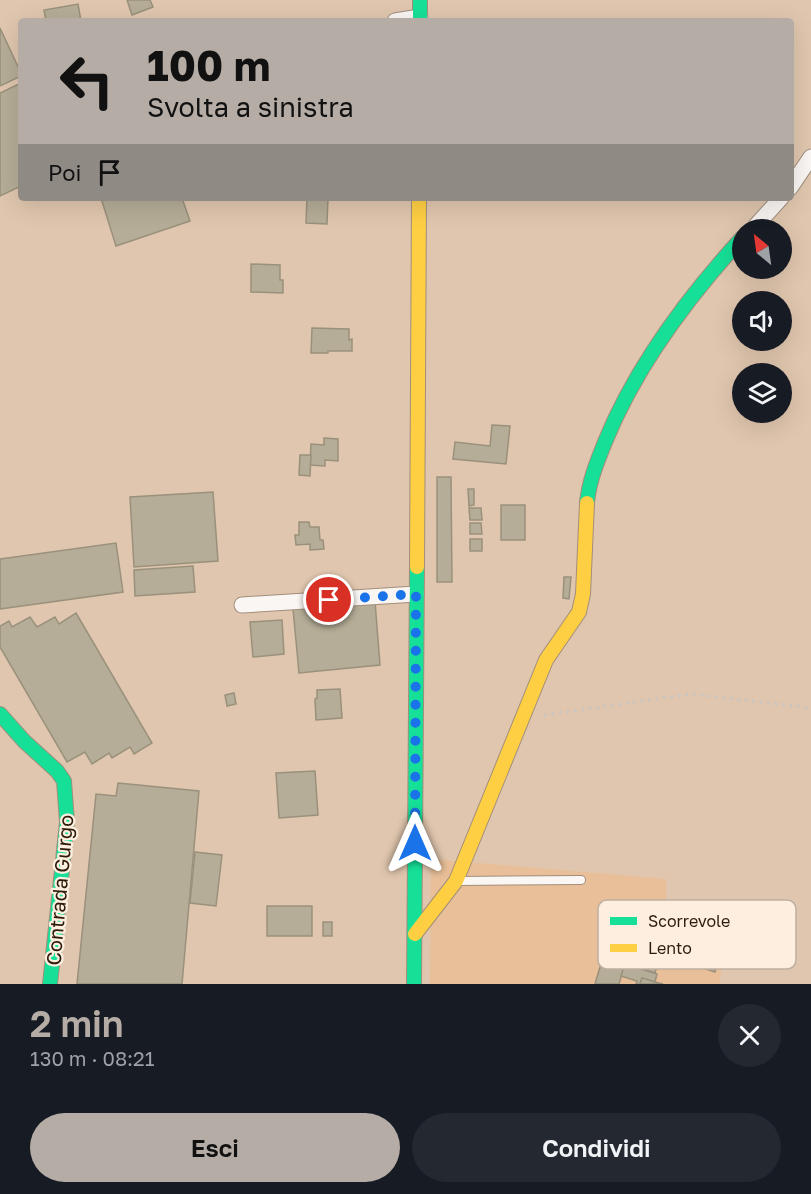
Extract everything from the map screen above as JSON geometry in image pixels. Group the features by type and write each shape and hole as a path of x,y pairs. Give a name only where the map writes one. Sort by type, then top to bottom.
{"street":[{"path":"420,0 420,18"},
{"path":"794,182 811,157"},
{"path":"414,984 419,201"},
{"path":"762,219 778,201"},
{"path":"415,934 456,882 546,660 579,612 583,594 590,480 615,418 653,351 708,275 732,249"},
{"path":"242,605 416,594"},
{"name":"Contrada Gurgo","path":"0,714 24,741 57,771 64,782 66,792 67,822 50,984"}],"lane":[{"path":"456,882 581,880"}],"path":[{"path":"521,717 692,694 811,708"}],"shaded area":[{"path":"431,859 666,879 666,900 598,900 598,969 722,969 719,984 430,984"}],"building":[{"path":"127,0 150,0 153,7 132,15"},
{"path":"78,4 80,18 45,18 44,10"},
{"path":"0,28 18,67 18,77 0,86"},
{"path":"18,84 18,187 0,196 0,93"},
{"path":"102,201 183,201 190,221 116,246"},
{"path":"307,201 328,201 327,224 306,223"},
{"path":"251,264 280,265 283,293 251,292"},
{"path":"312,328 349,329 352,351 311,353"},
{"path":"492,425 510,426 506,464 453,459 455,442 490,446"},
{"path":"324,438 338,439 338,461 325,460 325,466 310,465 311,444 324,445"},
{"path":"300,455 311,455 310,476 299,475"},
{"path":"437,477 451,477 452,582 437,582"},
{"path":"468,489 474,489 474,505 469,506"},
{"path":"213,492 218,561 134,567 130,497"},
{"path":"501,505 525,505 525,540 501,540"},
{"path":"469,508 481,508 482,520 470,520"},
{"path":"299,522 309,522 310,527 319,527 320,540 323,540 324,549 310,550 310,544 296,545 295,535 299,535"},
{"path":"470,523 481,523 482,534 470,534"},
{"path":"470,539 482,539 482,551 470,551"},
{"path":"116,543 123,592 0,609 0,559"},
{"path":"193,566 195,592 135,596 134,570"},
{"path":"564,577 571,577 569,599 563,598"},
{"path":"375,601 380,665 299,673 293,609"},
{"path":"76,613 152,743 134,754 130,747 112,758 109,753 92,764 85,752 67,762 0,647 0,626 9,621 12,627 30,617 37,627 55,617 59,624"},
{"path":"282,620 284,654 253,657 250,622"},
{"path":"340,689 342,718 316,720 317,690"},
{"path":"234,693 236,704 227,706 225,695"},
{"path":"315,771 318,815 279,818 276,773"},
{"path":"118,783 199,791 182,984 77,984 96,794 116,796"},
{"path":"195,852 222,855 216,906 190,903"},
{"path":"267,906 312,906 312,936 267,936"},
{"path":"323,922 332,922 332,936 323,936"},
{"path":"599,969 624,969 619,984 595,984"},
{"path":"623,969 641,969 657,974 655,982 642,978 640,984 621,976"},
{"path":"642,969 656,969 655,973"},
{"path":"642,978 655,982 663,984 640,984"}],"traffic: fast":[{"path":"420,0 420,18"},
{"path":"587,503 591,479 599,457 632,386 664,334 732,250"},
{"path":"414,984 417,567"},
{"path":"0,714 24,741 57,771 64,781 67,822 50,984"}],"traffic: slow":[{"path":"417,567 419,201"},
{"path":"415,934 456,881 546,660 579,612 583,594 587,503"}],"route":[{"path":"329,600 416,594 415,843"}]}
